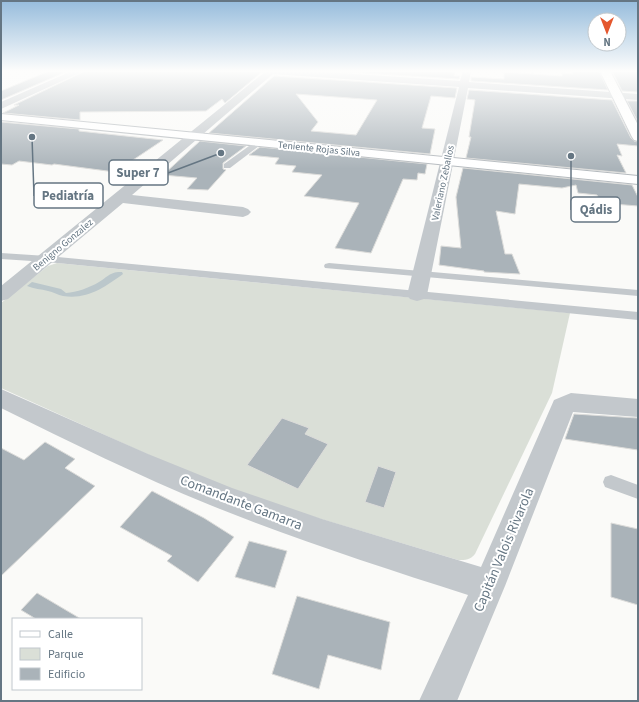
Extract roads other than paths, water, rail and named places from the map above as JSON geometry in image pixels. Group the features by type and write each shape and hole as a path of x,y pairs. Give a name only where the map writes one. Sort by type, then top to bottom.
{"main road":[{"path":"621,104 638,137"},
{"name":"Teniente Rojas Silva","path":"1,117 638,180"}],"street":[{"name":"Benigno Gonzalez","path":"1,295 47,259 232,104"},
{"name":"Valeriano Zeballos","path":"417,295 448,162 459,104"},
{"path":"119,198 243,212"},
{"name":"Comandante Gamarra","path":"1,398 136,462 222,497 328,535 489,586"},
{"name":"Capitán Valois Rivarola","path":"438,701 489,586 562,406 571,402 638,408"}],"lane":[{"path":"227,166 258,143"},
{"path":"1,256 47,259 638,316"},
{"path":"329,266 638,293"},
{"path":"611,482 638,492"}],"place":[{"name":"Pediatría","path":"32,137"},
{"name":"Super 7","path":"221,153"},
{"name":"Qádis","path":"571,156"}]}
